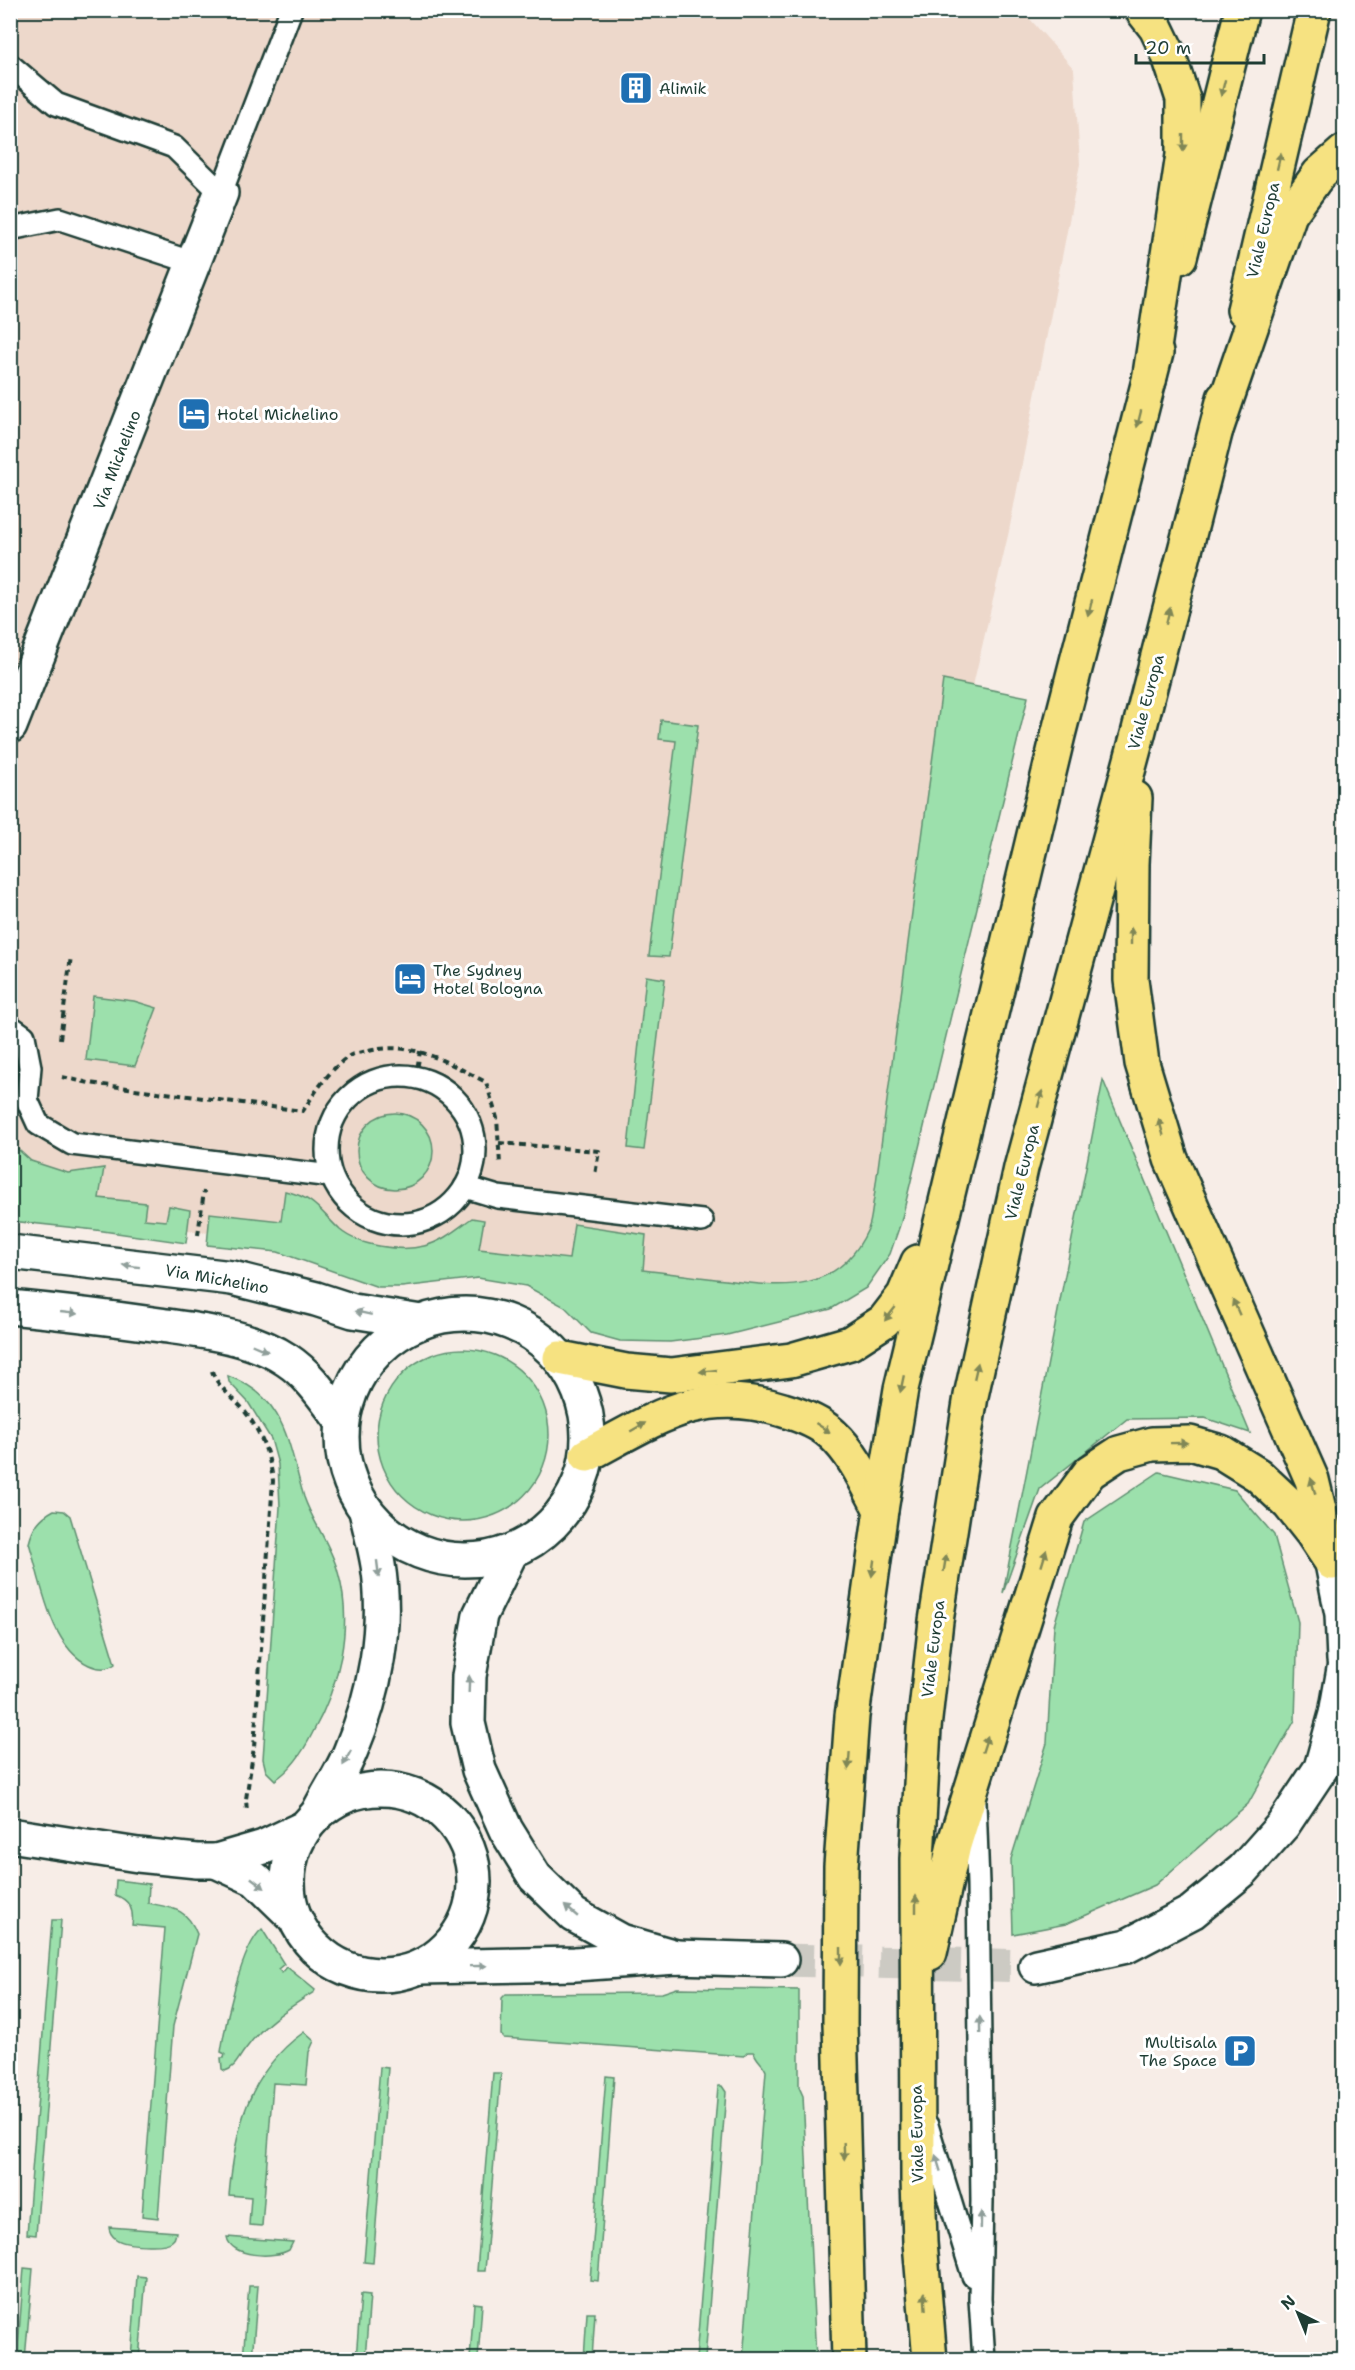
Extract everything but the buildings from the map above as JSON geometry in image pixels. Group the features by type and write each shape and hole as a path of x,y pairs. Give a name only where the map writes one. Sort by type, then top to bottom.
{"main road":[{"path":"1142,10 1156,28 1168,53 1183,99 1183,155 1149,381"},
{"path":"560,1358 626,1371 671,1375 735,1369 792,1360 850,1343 884,1321 904,1295 922,1252 1058,735 1242,10"},
{"name":"Viale Europa","path":"930,2360 920,2242 916,2088 917,1859 924,1728 936,1621 971,1396 1021,1168 1138,734 1217,427 1314,10"},
{"path":"1217,427 1290,214 1319,174 1344,152"},
{"path":"1138,734 1132,864 1131,980 1142,1063 1171,1159 1312,1480 1332,1563"},
{"path":"849,2360 840,2023 842,1866 852,1716 881,1510 901,1389 1058,735"},
{"path":"587,1455 647,1422 684,1407 721,1401 751,1402 790,1412 826,1428 840,1442 854,1462 881,1510"},
{"path":"916,2046 933,1936 954,1845 974,1777 1056,1518 1090,1472 1119,1453 1152,1444 1190,1443 1221,1452 1258,1475 1289,1504 1332,1563"}],"street":[{"name":"Via Michelino","path":"10,726 221,193"},
{"name":"Via Michelino","path":"10,1252 232,1278 316,1299 353,1311 421,1322"},
{"path":"10,1307 108,1317 220,1335 254,1345 287,1360 308,1378 342,1421"},
{"path":"471,1314 496,1317 520,1326 542,1340 560,1358 574,1380 584,1404 588,1430 587,1455 572,1500 560,1516 529,1543 511,1552 465,1561 439,1558 413,1550 391,1537 356,1498 346,1473 341,1447 342,1421 348,1395 360,1371 376,1350 397,1334 421,1322 445,1315 471,1314"},
{"path":"366,1511 378,1566 381,1620 376,1666 366,1710 351,1752 294,1849 288,1870 288,1894 293,1916 304,1936 319,1953 338,1965 360,1973 390,1976 420,1967 575,1964 676,1957 782,1960"},
{"path":"464,1837 469,1676 480,1614 511,1552"},
{"path":"1332,1563 1342,1614 1344,1660"},
{"path":"1036,1966 1127,1946 1192,1912 1243,1870 1283,1825 1321,1768 1336,1714 1344,1669"},
{"path":"468,1723 480,1770 506,1830 534,1877 574,1915 621,1941 676,1957"},
{"path":"10,1835 138,1855 216,1861 264,1848 312,1820 338,1798 359,1790 390,1788 420,1796 445,1813 464,1837 474,1866 474,1897 464,1926 446,1950 420,1967"},
{"path":"216,1861 255,1880 293,1916"}],"lane":[{"path":"10,65 56,104 174,147 221,193 291,10"},
{"path":"10,229 60,219 194,263"},
{"path":"10,1026 24,1036 30,1067 27,1100 38,1124 72,1144 331,1176"},
{"path":"393,1076 416,1077 438,1085 456,1100 469,1119 475,1142 474,1165 465,1187 450,1206 429,1219 406,1224 382,1222 360,1212 343,1197 331,1176 327,1153 329,1131 338,1111 353,1093 372,1082 393,1076"},
{"path":"465,1187 498,1197 702,1221"},
{"path":"1321,1768 1344,1729"},
{"path":"974,1777 978,1884 982,2201 980,2300 984,2360"},
{"path":"916,2088 980,2300"}],"path":[{"path":"60,1043 71,956"},
{"path":"55,1075 89,1083 303,1111 322,1081 351,1055 379,1048 412,1048 486,1082 497,1118 500,1168"},
{"path":"416,1077 420,1051"},
{"path":"499,1143 599,1151 589,1208"},
{"path":"197,1243 208,1161"},
{"path":"212,1363 213,1376 250,1418 260,1435 270,1461 273,1481 254,1747 246,1799 247,1813"}],"shaded area":[{"path":"1022,10 1074,69 1080,164 1009,531 930,870 883,1168 862,1252 773,1316 406,1253 11,1212 11,11"}],"green space":[{"path":"943,680 1028,697 901,1222 890,1254 866,1288 831,1309 727,1335 670,1342 620,1341 591,1333 565,1307 526,1286 478,1278 402,1287 378,1287 278,1252 207,1245 210,1213 281,1221 285,1191 310,1201 348,1236 369,1244 392,1248 415,1248 431,1244 472,1218 484,1220 479,1249 569,1259 574,1224 646,1235 643,1270 747,1283 788,1285 825,1276 842,1266 856,1250 868,1229 871,1218"},
{"path":"661,720 698,725 669,957 649,956 676,741 659,739"},
{"path":"646,976 665,979 644,1150 628,1148"},
{"path":"93,996 134,1001 157,1008 135,1066 86,1060"},
{"path":"1103,1080 1250,1433 1205,1418 1127,1419 1040,1489 1003,1593"},
{"path":"395,1113 410,1116 422,1124 430,1136 433,1151 430,1166 422,1178 410,1186 395,1189 380,1186 368,1178 360,1166 357,1151 360,1136 368,1124 380,1116"},
{"path":"11,1143 31,1161 68,1173 104,1168 99,1198 146,1203 144,1219 166,1221 169,1206 190,1210 186,1243 11,1221"},
{"path":"463,1349 496,1355 511,1363 524,1374 535,1387 543,1402 549,1435 543,1468 535,1483 524,1496 511,1507 496,1515 463,1521 430,1515 415,1507 402,1496 391,1483 383,1468 377,1435 383,1402 391,1387 402,1374 415,1363 430,1355"},
{"path":"228,1376 248,1385 263,1396 282,1425 304,1497 335,1562 343,1593 344,1635 330,1696 301,1754 287,1771 275,1780 266,1771 263,1759 280,1507 278,1464 271,1439 248,1402 229,1382"},
{"path":"1159,1472 1235,1490 1274,1535 1298,1622 1295,1720 1248,1804 1155,1885 1066,1924 1013,1934 1011,1859 1047,1743 1054,1626 1084,1522"},
{"path":"54,1510 64,1511 70,1516 115,1664 109,1667 89,1665 76,1656 65,1644 49,1612 29,1543 37,1524"},
{"path":"116,1880 149,1884 148,1903 172,1908 184,1914 197,1934 173,2026 158,2218 142,2216 165,1928 132,1925 130,1906 115,1895"},
{"path":"52,1920 61,1920 36,2235 27,2234"},
{"path":"262,1929 284,1964 278,1969 282,1973 287,1967 315,1990 267,2025 251,2041 234,2065 225,2071 222,2069 221,2058 224,2058 225,2054 221,2052 235,1987 247,1952"},
{"path":"677,1988 799,1990 799,2087 803,2096 816,2359 743,2359 766,2071 754,2052 748,2052 744,2056 504,2038 501,2035 502,1998 506,1994 662,1993"},
{"path":"304,2032 314,2041 309,2052 306,2085 273,2083 262,2226 249,2225 251,2197 229,2195 240,2126 247,2104 269,2066"},
{"path":"380,2067 388,2068 373,2263 364,2262"},
{"path":"493,2073 501,2073 485,2271 477,2271"},
{"path":"606,2076 614,2077 598,2281 590,2280"},
{"path":"718,2086 722,2086 726,2092 705,2359 696,2359"},
{"path":"109,2227 176,2232 174,2239 168,2243 144,2245 116,2239"},
{"path":"227,2237 293,2242 289,2250 264,2255 236,2249"},
{"path":"24,2268 33,2269 25,2359 17,2359"},
{"path":"137,2276 146,2277 139,2359 131,2359"},
{"path":"249,2286 258,2286 252,2359 243,2359"},
{"path":"361,2294 370,2295 365,2359 356,2359"},
{"path":"474,2303 482,2304 478,2359 470,2359"},
{"path":"587,2313 595,2313 592,2359 584,2359"}],"tunnel":[{"path":"781,1960 1036,1966"}],"place":[{"name":"Alimik","path":"636,88"},
{"name":"Hotel Michelino","path":"194,414"},
{"name":"The Sydney Hotel Bologna","path":"410,979"},
{"name":"Multisala The Space","path":"1240,2051"}]}
